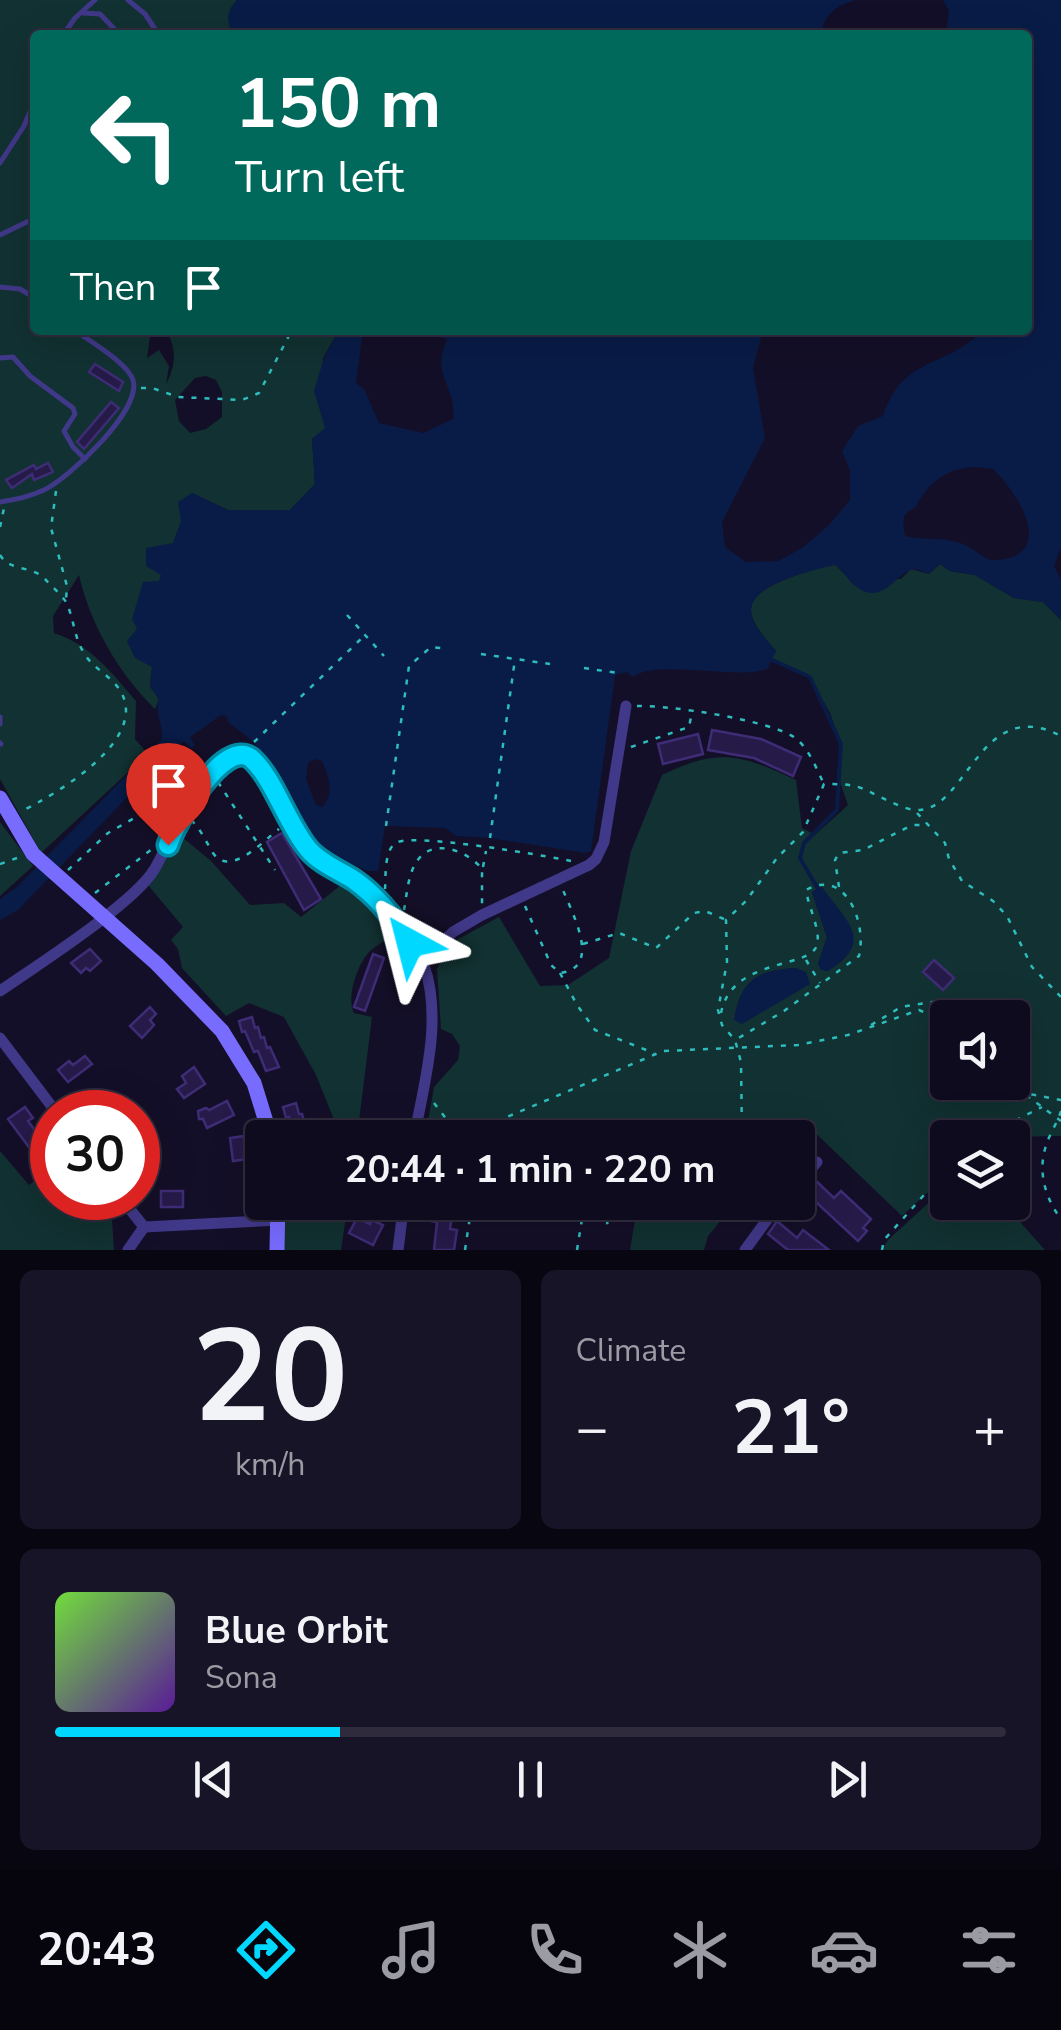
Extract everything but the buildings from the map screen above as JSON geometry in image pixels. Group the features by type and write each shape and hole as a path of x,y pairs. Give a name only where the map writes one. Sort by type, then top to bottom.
{"street":[{"path":"422,962 444,939 482,915 584,868 596,858 604,842 626,706"},
{"path":"0,992 148,879 180,815 212,772 230,760 251,758 309,850 360,884 395,919 422,962 431,1006 430,1052 417,1120"},
{"path":"0,798 33,854 179,985 222,1030 254,1083 266,1120"},
{"path":"0,1038 39,1090"},
{"path":"815,1165 818,1162"},
{"path":"138,1220 144,1227"},
{"path":"144,1227 279,1220 276,1250"},
{"path":"398,1250 402,1220"},
{"path":"745,1250 767,1220"},
{"path":"128,1250 144,1227"}],"lane":[{"path":"68,30 95,0"},
{"path":"128,0 155,30"},
{"path":"83,13 100,14 115,30"},
{"path":"0,164 30,112"},
{"path":"0,236 30,221"},
{"path":"0,287 20,289 30,295"},
{"path":"3,502 45,490 59,480 85,459 124,414 134,388 130,374 82,335"},
{"path":"0,358 14,357 30,376 73,408 75,414 64,431 85,459"}],"path":[{"path":"134,388 152,388 178,397 242,400 259,393 289,335"},
{"path":"59,480 50,528 67,586 66,602"},
{"path":"0,528 3,502"},
{"path":"0,555 4,562 41,574 66,602 86,658 120,690 127,721 122,732 74,780 10,817"},
{"path":"347,615 384,656"},
{"path":"254,742 365,635"},
{"path":"386,826 409,666 431,647 448,649"},
{"path":"481,654 550,664"},
{"path":"490,838 515,659"},
{"path":"584,668 618,673"},
{"path":"626,706 762,724 793,736 803,745 824,784"},
{"path":"619,746 634,747 689,726 692,712"},
{"path":"824,784 842,784 916,811 939,806 972,760 1002,735 1040,726 1061,736"},
{"path":"212,772 275,870"},
{"path":"742,1120 736,1040 722,1025 720,1015 727,962 726,920 803,832 824,784"},
{"path":"916,811 945,844 962,880 1007,916 1032,966 1061,997"},
{"path":"180,815 197,825 223,862 234,862 290,821"},
{"path":"59,878 108,833 136,816"},
{"path":"840,891 834,860 838,853 863,850 912,825 925,825"},
{"path":"86,900 166,837 170,838"},
{"path":"384,900 390,851 399,840 437,840 564,859 582,863 584,868"},
{"path":"482,915 486,848"},
{"path":"444,939 402,919 415,865 427,852 446,849 466,854 482,869"},
{"path":"0,864 33,854"},
{"path":"559,878 582,945 579,965 560,973"},
{"path":"720,1015 723,1001 750,974 773,964 806,959 815,950 818,941 806,890 819,883 832,884 840,891 854,907 861,926 863,942 859,956 736,1040"},
{"path":"520,896 551,965 596,1030 656,1054"},
{"path":"582,945 619,933 656,948 699,911 726,920"},
{"path":"806,959 821,984"},
{"path":"861,1030 900,1007 930,1002"},
{"path":"500,1120 656,1054 798,1045 861,1030 919,1010 930,1015"},
{"path":"423,1089 447,1120"},
{"path":"1030,1094 1061,1100"},
{"path":"1030,1098 1060,1120"},
{"path":"1018,1120 1042,1108"},
{"path":"1061,1111 1044,1151 1044,1187 1061,1219"},
{"path":"882,1250 884,1240 930,1188"},
{"path":"465,1250 469,1220"},
{"path":"577,1250 582,1220"},
{"path":"598,1220 606,1221 608,1228"}],"green space":[{"path":"0,0 237,0 228,17 232,30 30,30 30,335 150,335 147,358 159,350 169,366 166,384 174,357 168,335 336,335 323,358 325,429 312,439 315,484 290,510 228,510 192,493 137,629 152,667 150,686 159,699 155,709 129,680 108,647 90,612 79,575 53,616 54,633 90,652 136,701 135,739 148,754 41,853 0,779","holes":["206,376 216,380 222,392 222,417 206,429 190,433 179,421 175,400 195,378"]},
{"path":"835,564 848,578 901,579 911,569 929,574 940,564 950,571 975,575 1014,598 1043,602 1061,620 1061,1136 1030,1137 1030,1120 930,1120 930,1190 902,1216 815,1133 815,1120 428,1120 434,1087 458,1060 460,1046 452,1034 441,1029 437,969 449,944 499,917 540,986 568,985 609,958 631,851 662,775 715,758 760,765 796,780 802,828 815,835 848,805 837,774 841,744 830,713 810,677 770,659 776,651 751,614 754,600 762,592 786,579","holes":["821,887 833,903 828,971 818,964 827,937 812,892","796,968 735,1020 741,996 753,980 771,971"]},
{"path":"0,822 33,866 0,896"},
{"path":"174,837 182,837 211,861 250,905 284,903 301,917 341,885 358,894 377,913 389,938 365,958 351,999 354,1013 372,1017 359,1120 334,1120 316,1075 284,1017 249,1003 226,1016 182,968 178,949 171,940 183,927 148,885"},
{"path":"0,1151 30,1184 30,1220 112,1220 114,1250 0,1250"},
{"path":"930,1202 930,1220 1018,1220 1045,1250 885,1250 888,1240"},
{"path":"286,1220 345,1220 341,1250 283,1250"},
{"path":"635,1220 721,1220 708,1236 704,1250 630,1250"}],"water":[{"path":"237,0 855,0 832,12 822,30 232,30 228,17"},
{"path":"943,0 1061,0 1061,547 1054,566 1061,580 1061,620 1043,602 1014,598 975,575 950,571 940,564 929,574 916,569 909,571 876,593 858,588 835,565 773,585 754,600 751,609 756,626 776,651 767,669 677,669 633,677 627,672 615,675 591,851 585,853 456,836 445,828 385,826 378,871 368,871 315,848 254,742 228,722 227,716 221,715 190,737 195,745 191,749 184,741 174,749 18,910 0,920 0,899 17,887 161,740 159,699 150,687 152,667 135,658 127,641 137,629 132,619 143,582 159,581 161,575 146,566 146,548 173,543 181,521 178,502 192,493 228,510 290,510 315,484 312,439 325,428 314,391 336,335 362,335 356,383 364,389 379,423 423,433 453,419 441,362 447,340 440,335 762,335 753,368 765,438 722,522 725,547 746,562 778,561 802,548 829,525 850,500 850,470 842,451 858,426 883,416 900,384 911,374 963,347 977,335 1032,335 1032,30 947,30 949,11","holes":["993,469 1012,491 1026,520 1026,546 1017,555 994,560 958,542 905,536 905,516 932,484 956,470","322,761 329,785 322,807 316,805 306,779 308,763"]},
{"path":"822,887 847,920 854,940 843,960 828,971 821,970 818,964 827,937 812,892"},
{"path":"796,968 806,972 810,984 742,1024 734,1020 741,995 753,980 771,971"}],"waterway":[{"path":"770,659 810,677 841,744 837,810 804,843 800,858 818,889"}],"route":[{"path":"168,845 180,815 212,772 230,760 251,758 309,850 366,890 395,919 410,943"}]}
